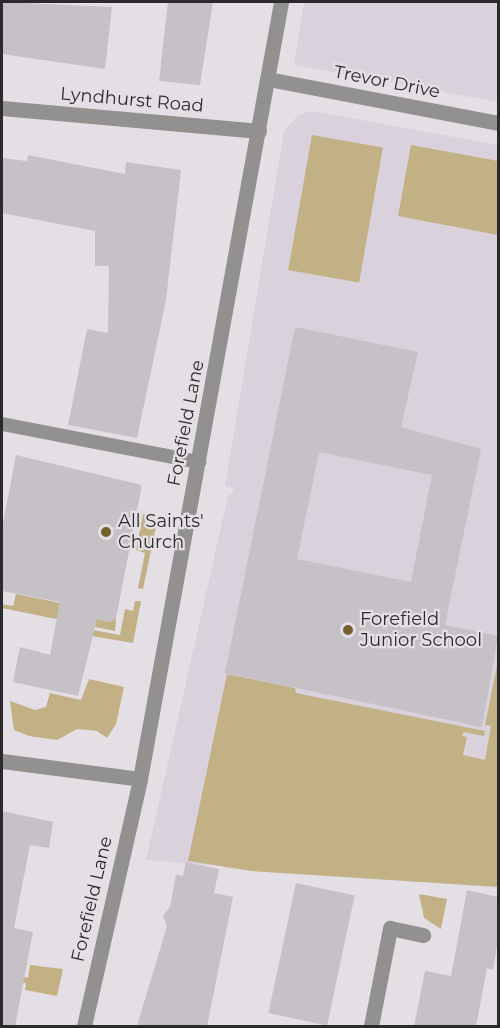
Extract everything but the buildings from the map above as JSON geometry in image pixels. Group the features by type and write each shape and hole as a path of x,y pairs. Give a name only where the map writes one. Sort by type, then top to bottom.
{"street":[{"name":"Forefield Lane","path":"84,1026 140,778 281,2"},
{"name":"Trevor Drive","path":"268,79 498,123"},
{"name":"Lyndhurst Road","path":"2,108 259,131"},
{"path":"2,761 140,778"},
{"path":"371,1026 390,928 423,935"}],"lane":[{"path":"2,424 199,462"}],"shaded area":[{"path":"304,2 498,2 498,102 294,65"},
{"name":"Forefield Junior School","path":"312,111 498,145 498,764 479,886 146,860 228,496 233,493 234,489 225,486 284,132 298,115"},
{"path":"312,135 383,148 359,282 288,270"},
{"path":"411,145 498,161 498,235 398,216"},
{"path":"143,514 158,517 143,589 138,588 145,553 136,550"},
{"path":"16,594 75,606 97,619 110,622 116,618 115,631 2,608 2,604 13,606"},
{"path":"135,601 141,601 133,643 92,636 93,630 120,635 125,609 133,611"},
{"path":"498,661 498,887 251,871 188,861 227,674 295,688 296,693 485,731 484,736 464,732 462,736 467,737 463,755 485,760 491,726 485,725"},
{"path":"89,679 124,687 116,724 107,738 97,731 77,729 57,740 29,736 14,730 10,701 35,710 46,707 50,693 81,700"},
{"path":"419,894 447,899 441,929 424,918"},
{"path":"2,961 17,963 14,975 28,978 30,965 63,969 57,996 25,990 26,983 2,979"}],"place":[{"name":"All Saints' Church","path":"106,532"},
{"name":"Forefield Junior School","path":"348,630"}]}
